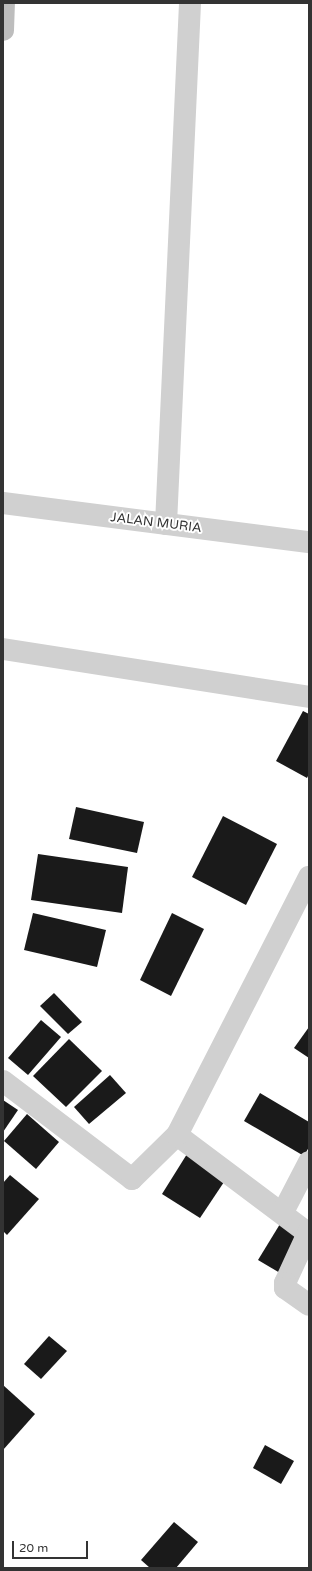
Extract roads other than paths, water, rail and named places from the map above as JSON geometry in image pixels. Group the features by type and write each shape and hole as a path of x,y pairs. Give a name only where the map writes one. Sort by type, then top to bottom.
{"main road":[{"path":"3,30 4,3"}],"street":[{"path":"166,524 190,3"},
{"name":"JALAN MURIA","path":"3,503 309,542"},
{"path":"3,649 309,697"},
{"path":"3,1081 132,1179 177,1136 309,877"},
{"path":"177,1136 283,1212 308,1233 284,1284 285,1288 309,1305"},
{"path":"283,1212 309,1162"}]}
